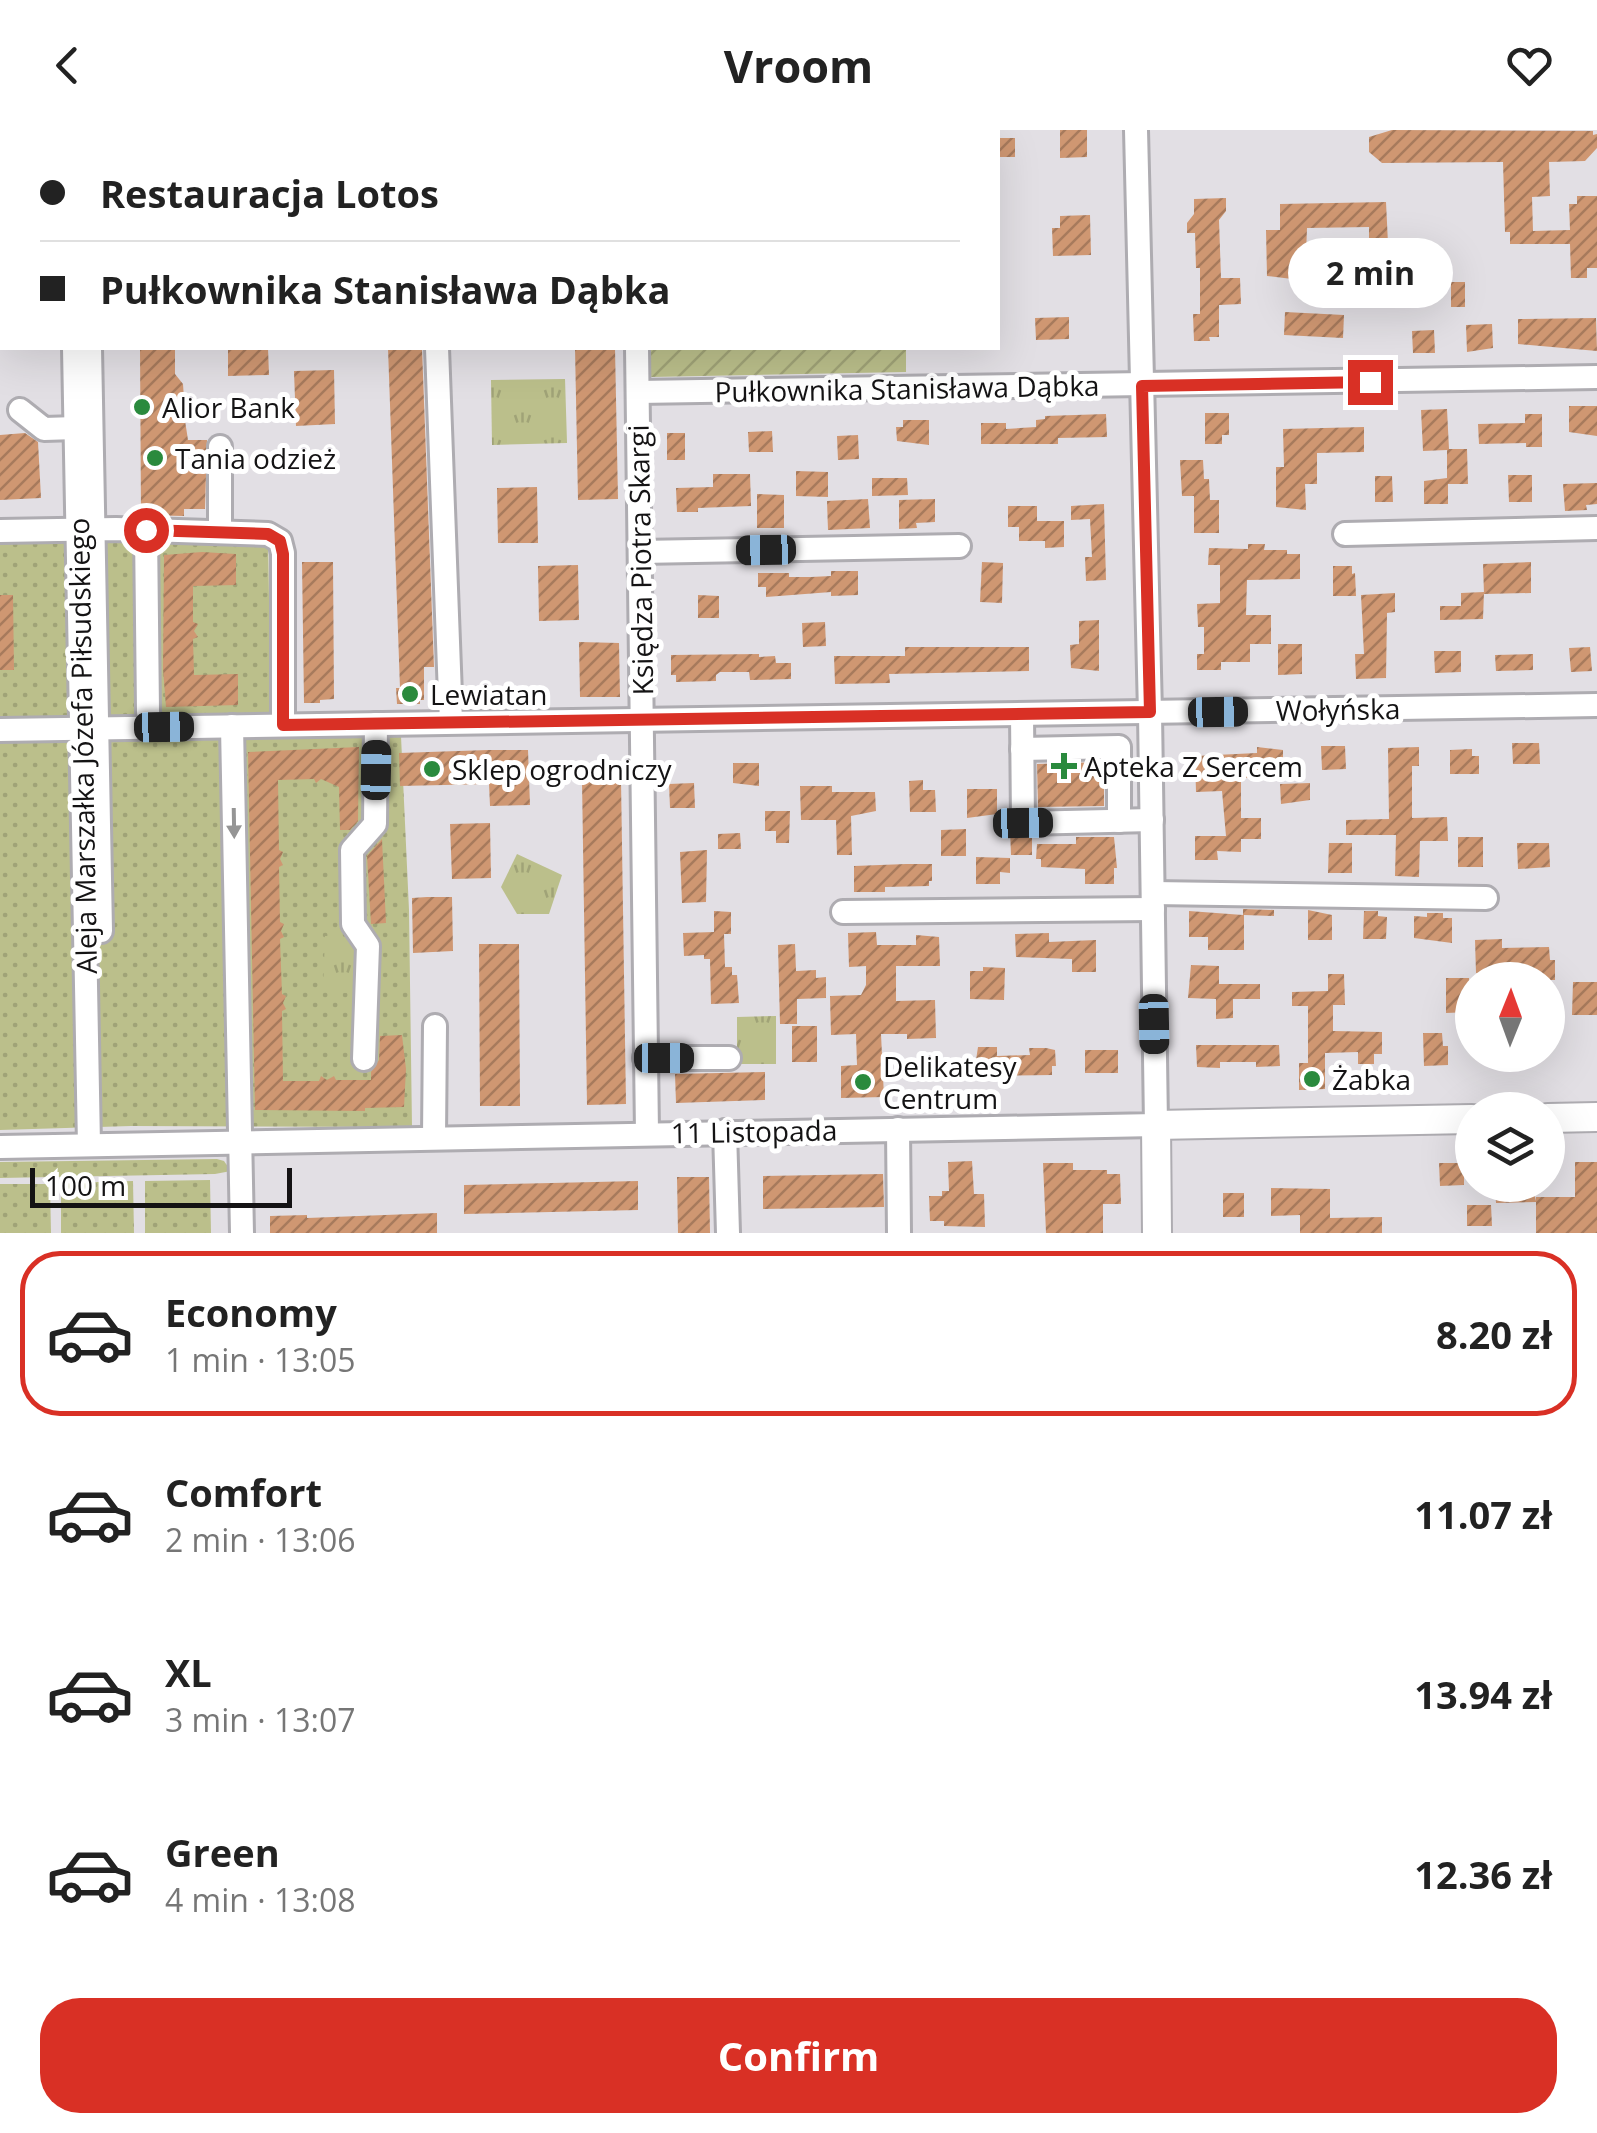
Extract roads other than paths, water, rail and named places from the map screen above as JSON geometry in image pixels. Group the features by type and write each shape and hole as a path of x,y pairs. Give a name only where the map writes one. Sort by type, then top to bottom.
{"main road":[{"path":"1565,1118 1597,1117"},
{"name":"11 Listopada","path":"1156,1125 1455,1119"},
{"path":"1156,1125 1158,1233"}],"street":[{"path":"1136,130 1156,1125"},
{"name":"Aleja Marszałka Józefa Piłsudskiego","path":"74,350 76,428 86,529"},
{"name":"Aleja Marszałka Józefa Piłsudskiego","path":"90,350 86,529 96,1145"},
{"path":"437,350 451,722"},
{"name":"Księdza Piotra Skargi","path":"636,350 647,1133"},
{"name":"Pułkownika Stanisława Dąbka","path":"638,392 1597,377"},
{"path":"20,410 44,429 76,428"},
{"path":"220,447 220,532"},
{"path":"1345,534 1597,528"},
{"path":"0,530 220,532 268,534 280,541 283,725"},
{"path":"146,530 148,712"},
{"path":"640,552 959,546"},
{"name":"Wołyńska","path":"0,730 1597,705"},
{"path":"1022,714 1023,823 1152,820"},
{"path":"364,1059 368,946 354,924 352,850 375,824 376,724"},
{"path":"232,726 242,1233"},
{"path":"1022,749 1118,747 1119,821"},
{"path":"843,912 1153,901 1486,898"},
{"path":"434,1137 435,1026"},
{"path":"645,1058 729,1058"},
{"name":"11 Listopada","path":"0,1146 1156,1125"},
{"path":"898,1129 899,1233"},
{"path":"725,1131 728,1233"}],"place":[{"name":"Alior Bank","path":"142,407"},
{"name":"Tania odzież","path":"155,458"},
{"name":"Lewiatan","path":"410,694"},
{"name":"Apteka Z Sercem","path":"1064,766"},
{"name":"Sklep ogrodniczy","path":"432,769"},
{"name":"Żabka","path":"1312,1079"},
{"name":"Delikatesy Centrum","path":"863,1082"}]}
